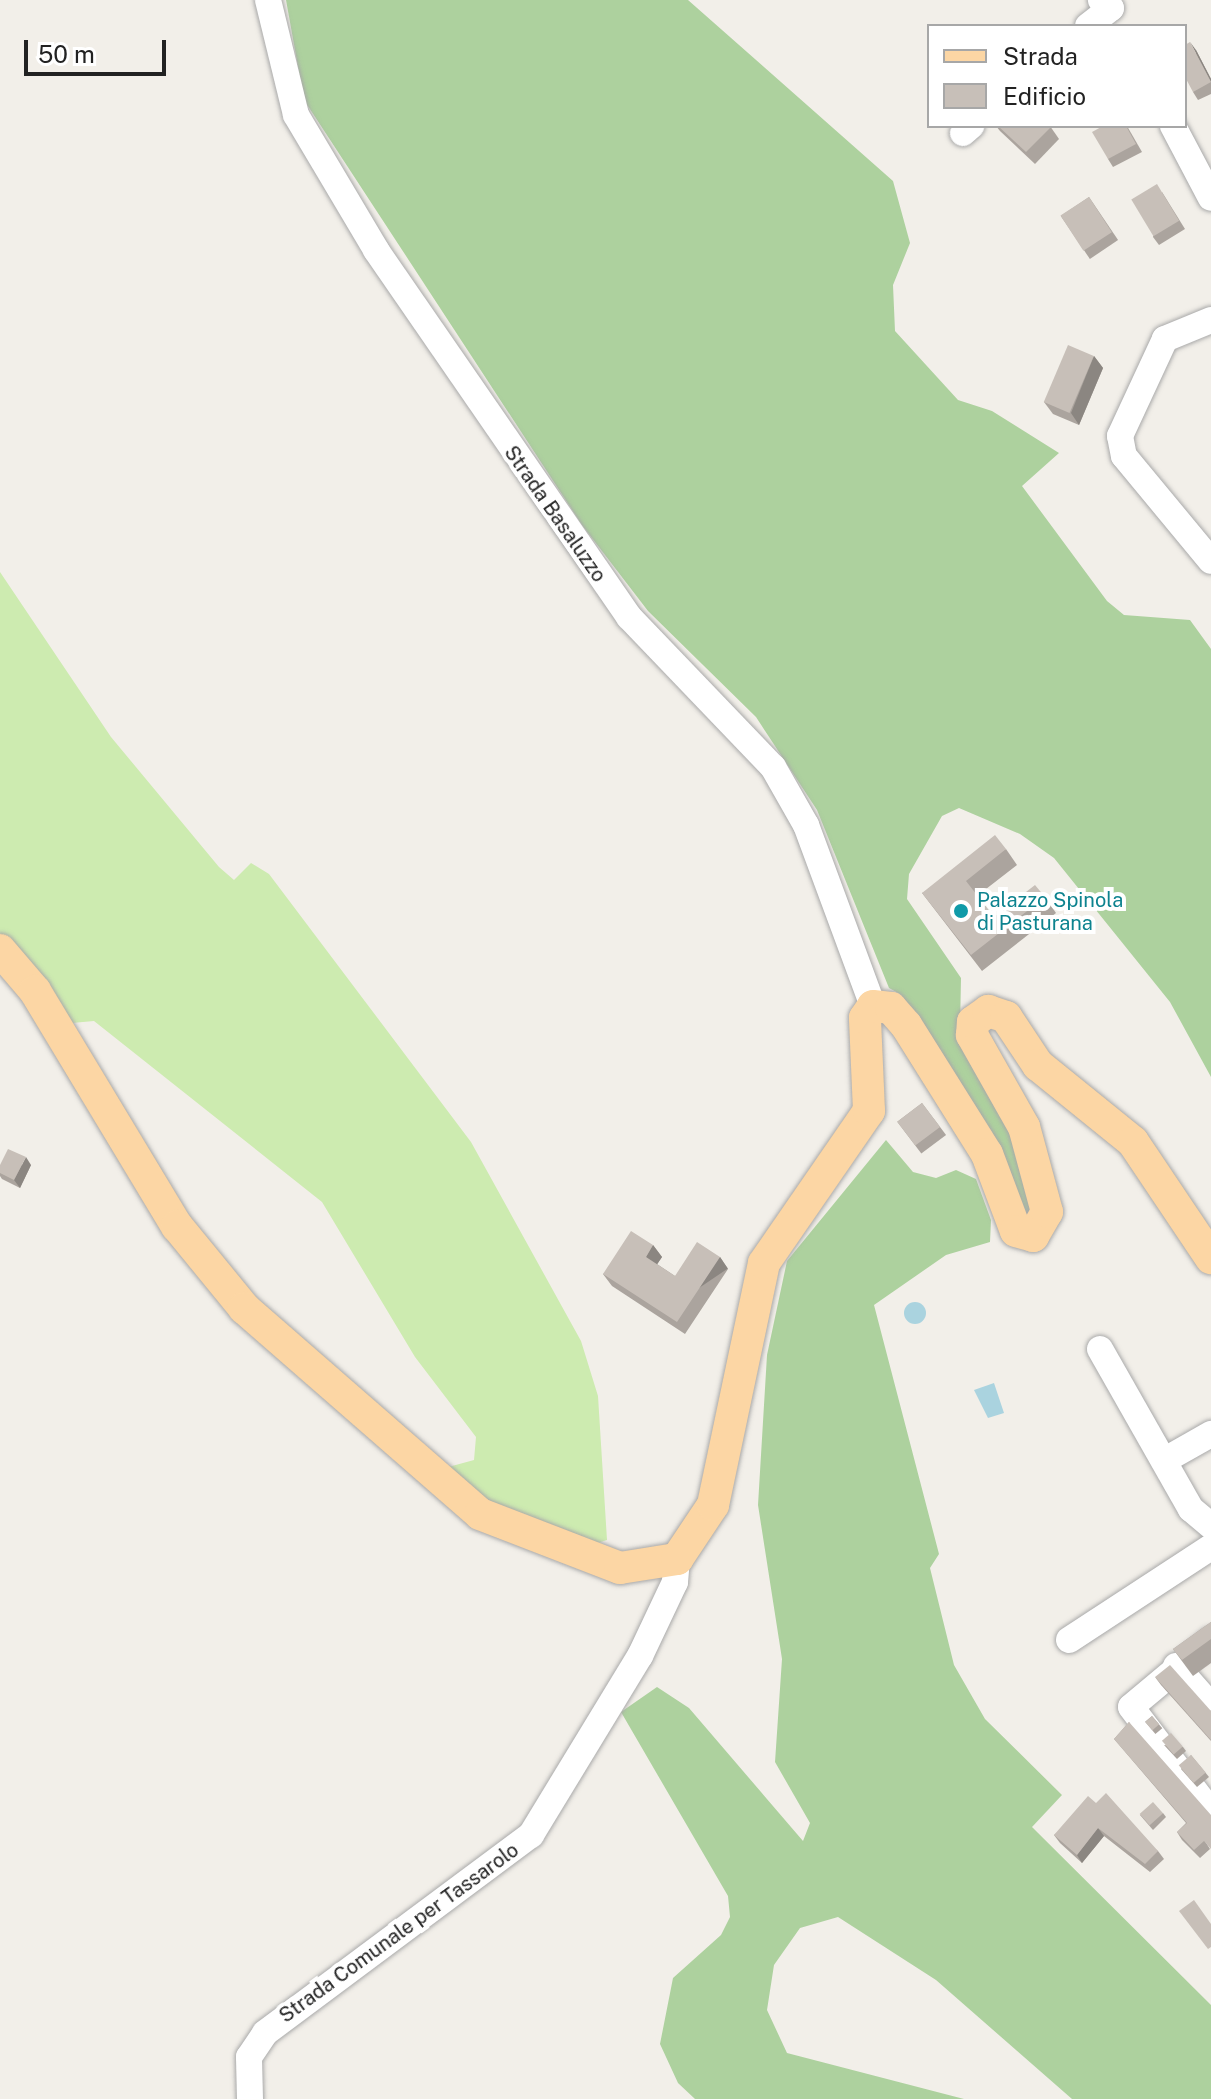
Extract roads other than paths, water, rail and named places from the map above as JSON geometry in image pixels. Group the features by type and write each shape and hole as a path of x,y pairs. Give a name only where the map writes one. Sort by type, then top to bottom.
{"main road":[{"path":"0,950 35,991 177,1226 244,1308 480,1514 620,1568 677,1559 713,1505 764,1263 869,1111 865,1018 873,1006 891,1008 914,1038 987,1154 1016,1231 1033,1236 1047,1212 1024,1127 972,1035 973,1022 988,1011 1006,1017 1038,1065 1133,1142 1211,1258"}],"street":[{"name":"Strada Basaluzzo","path":"268,0 296,115 376,250 629,617 773,767 806,825 873,1006"},
{"path":"1091,24 1110,9"},
{"path":"1174,128 1211,198"},
{"path":"1211,320 1165,339 1120,436 1124,456 1211,561"},
{"path":"1100,1349 1191,1509 1211,1526"},
{"path":"1165,1460 1211,1434"},
{"path":"1069,1640 1211,1547"},
{"name":"Strada Comunale per Tassarolo","path":"250,2099 249,2057 265,2033 531,1835 640,1656 675,1582 677,1559"},
{"path":"1211,1640 1135,1700 1131,1711 1211,1812"},
{"path":"1176,1666 1211,1706"}],"water":[{"path":"915,1302 923,1305 926,1313 923,1321 915,1324 907,1321 904,1313 907,1305"},
{"path":"994,1383 1004,1413 988,1418 974,1390"}],"place":[{"name":"Palazzo Spinola di Pasturana","path":"961,911"}]}
